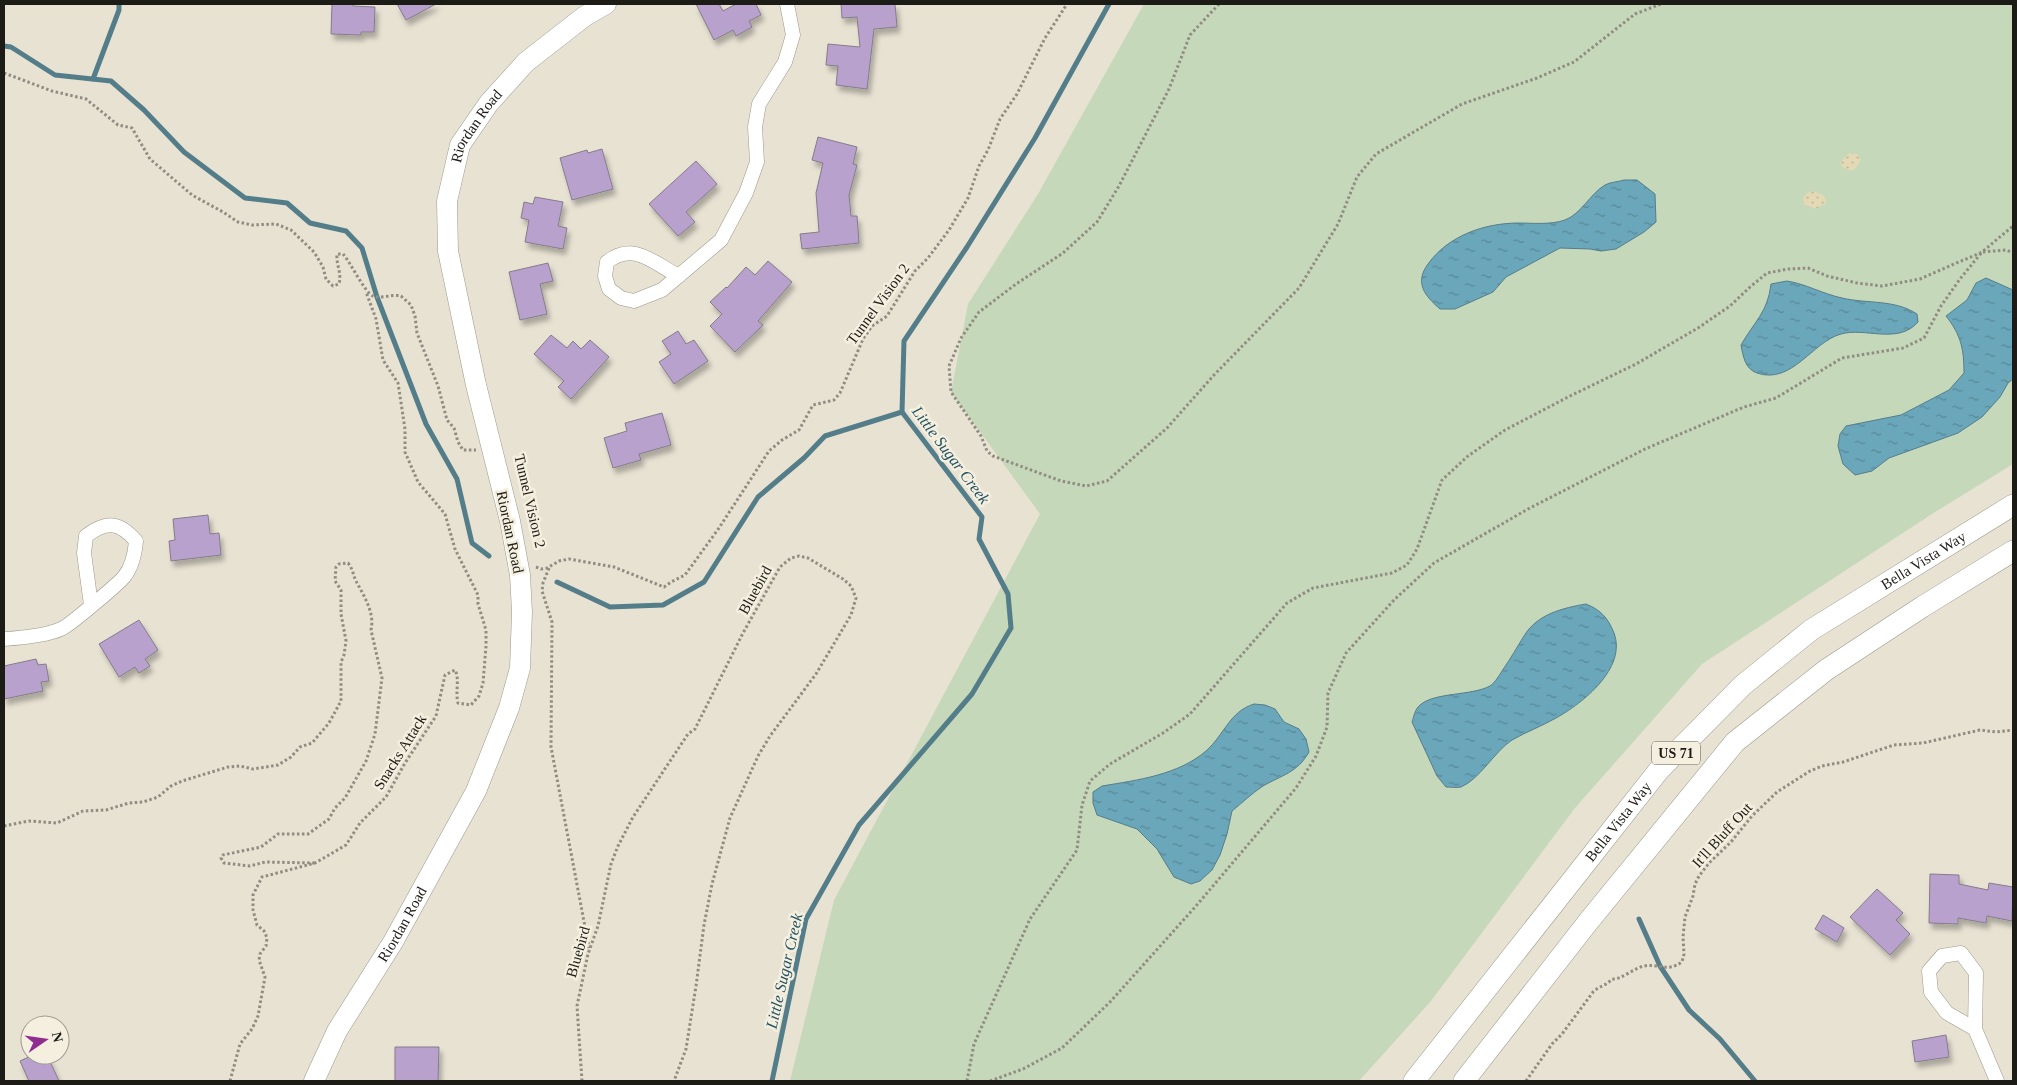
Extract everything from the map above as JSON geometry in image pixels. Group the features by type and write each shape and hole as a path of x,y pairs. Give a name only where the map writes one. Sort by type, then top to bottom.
{"main road":[{"name":"Bella Vista Way","path":"1414,1081 1659,770 1743,685 1811,630 2013,505"},
{"name":"US 71","path":"1464,1081 1588,922 1735,742 1826,670 1922,607 2013,551"}],"street":[{"name":"Riordan Road","path":"314,1081 337,1031 393,942 476,791 509,708 520,668 522,612 520,575 510,521 476,386 448,251 447,201 460,145 488,103 526,62 585,16 606,4"},
{"path":"679,276 642,255 628,252 616,255 607,262 605,276 609,289 621,298 634,302 662,290 679,276 721,240 746,193 757,162 755,127 759,104 785,62 792,35 787,4"},
{"path":"4,639 62,629 91,605 124,577 134,556 136,541 126,529 113,526 97,528 86,536 84,553 91,605"},
{"path":"1974,1029 1947,1013 1931,992 1929,971 1942,956 1961,953 1976,973 1974,1029 1997,1081"}],"path":[{"name":"Tunnel Vision 2","path":"532,562 541,570 559,561 569,559 614,567 664,587 686,576 768,451 782,440 800,430 813,406 834,400 840,393 862,340 872,326 887,316 915,271 928,258 949,230 968,198 979,166 988,150 1000,119 1017,94 1045,38 1067,4"},
{"path":"1219,4 1190,35 1169,89 1119,186 1097,222 1063,253 1016,284 979,312 960,338 949,366 951,392 981,436 987,451 993,456 1061,482 1086,486 1107,481 1166,428 1214,375 1299,288 1338,224 1357,177 1376,154 1462,104 1537,78 1574,62 1634,14 1661,4"},
{"path":"4,73 52,91 86,99 118,125 132,128 150,159 192,195 238,222 252,225 276,224 291,230 314,252 323,267 326,279 333,286 339,284 341,277 336,261 337,254 343,254 352,264 365,289"},
{"path":"990,1081 1023,1069 1062,1048 1110,1002 1196,906 1296,788 1316,756 1327,727 1328,693 1346,653 1394,600 1434,563 1528,509 1645,450 1744,407 1776,398 1842,358 1904,348 1924,338 1941,306 1960,279 1982,252 2013,226"},
{"path":"967,1081 974,1044 1030,919 1077,850 1082,805 1090,781 1110,764 1164,733 1190,714 1287,603 1313,588 1392,573 1407,565 1417,549 1442,480 1468,456 1505,430 1636,364 1698,328 1730,306 1750,287 1768,274 1788,269 1808,268 1827,276 1857,283 1882,286 1920,279 1982,252 2006,250 2013,253"},
{"name":"Tunnel Vision 2","path":"365,289 368,293 377,297 386,295 401,296 410,305 415,316 417,333 438,386 447,420 454,428 458,442 463,450 467,451 491,447"},
{"name":"Snacks Attack","path":"230,1081 240,1044 252,1029 258,1016 265,977 259,960 260,954 266,946 267,938 264,931 257,925 252,910 253,895 262,878 314,863 346,845 360,822 386,797 405,763 436,716 445,675 455,670 457,673 456,693 458,704 461,705 471,705 479,696 483,683 486,630 478,604 478,595 455,549 445,514 418,482 405,452 405,429 398,383 383,360 376,319 365,289"},
{"name":"Bluebird","path":"582,1081 577,1006 589,949 598,926 618,846 647,796 688,734 699,722 743,633 780,567 791,558 799,556 808,558 843,579 851,586 856,598 851,615 816,674 766,742 730,818 712,884 704,925 686,1049 674,1081"},
{"path":"4,826 29,821 57,823 83,811 106,810 123,804 143,802 158,797 170,786 182,781 228,767 240,766 253,769 278,765 300,747 312,743 329,723 341,701 341,662 346,641 341,614 340,590 335,581 335,574 336,567 339,564 348,563 352,567 356,581 366,600 382,678 375,734 366,760 345,798 335,808 329,819 313,832 308,834 278,834 261,848 223,855 220,858 224,862 250,866 265,862 283,864 314,863"},
{"path":"550,567 543,583 542,591 552,622 551,747 589,949"},
{"name":"It'll Bluff Out","path":"1526,1081 1552,1044 1562,1034 1598,987 1605,986 1612,979 1618,979 1638,968 1653,965 1669,968 1682,962 1685,917 1699,876 1752,816 1778,792 1810,771 1822,766 1836,764 1894,745 1923,743 1980,730 1996,732 2013,730"}],"green space":[{"path":"1144,4 2013,4 2013,464 1932,514 1702,664 1575,808 1431,1001 1359,1081 790,1081 834,900 1040,514 951,392 968,304 1038,194"}],"sand":[{"path":"1850,153 1857,154 1861,160 1854,170 1842,167 1840,162"},
{"path":"1813,191 1823,195 1826,200 1825,204 1816,209 1803,204 1805,196"}],"water":[{"path":"1624,180 1637,180 1655,194 1656,222 1644,232 1616,249 1601,251 1560,248 1506,277 1493,292 1455,309 1440,309 1423,289 1422,277 1428,264 1436,254 1456,239 1493,225 1560,222 1576,213 1605,185"},
{"path":"1986,278 2013,290 2013,379 1982,417 1958,433 1889,458 1872,471 1855,475 1843,464 1838,446 1840,434 1846,426 1901,415 1949,390 1964,373 1964,364 1958,336 1946,316 1967,300 1976,283"},
{"path":"1787,281 1842,298 1899,306 1917,314 1918,322 1910,329 1901,333 1850,332 1841,334 1830,338 1801,361 1781,373 1769,375 1757,373 1747,365 1741,345 1764,310 1771,284"},
{"path":"1586,604 1600,612 1614,633 1616,646 1614,659 1600,683 1590,694 1567,711 1505,745 1481,772 1468,783 1461,787 1446,787 1437,776 1412,722 1418,707 1435,698 1490,686 1494,683 1529,628 1536,622 1551,613"},
{"path":"1254,704 1265,705 1275,709 1284,722 1299,729 1306,739 1309,752 1294,769 1263,786 1232,811 1220,855 1212,870 1200,881 1191,884 1174,877 1157,849 1137,829 1097,815 1093,803 1093,792 1102,786 1157,775 1183,766 1206,751 1239,712"}],"building":[{"path":"332,4 375,7 374,32 361,32 361,35 331,34"},
{"path":"397,4 436,4 406,20"},
{"path":"696,4 719,4 723,11 736,4 756,4 761,15 749,21 752,27 736,36 733,30 714,40"},
{"path":"841,4 895,4 897,27 874,29 867,89 836,85 838,66 826,65 828,44 860,47 857,17 842,18"},
{"path":"818,137 857,147 853,164 857,165 849,195 851,216 857,216 859,243 802,249 800,234 819,232 816,193 823,163 812,160"},
{"path":"602,149 613,189 572,200 560,158 587,150 588,153"},
{"path":"696,161 717,184 686,212 695,222 678,236 649,204"},
{"path":"535,197 563,202 558,226 567,228 563,249 525,242 529,220 521,218 524,202 533,204"},
{"path":"768,261 792,282 758,321 763,325 735,352 710,326 722,314 710,302 727,288 746,267 755,275"},
{"path":"548,263 553,281 540,284 547,314 520,320 509,272"},
{"path":"678,331 686,344 694,340 708,361 674,384 659,362 671,354 662,341"},
{"path":"551,335 567,348 573,341 581,349 590,340 609,357 571,399 558,387 564,381 534,354"},
{"path":"662,413 671,445 639,454 641,460 613,468 604,438 627,431 625,423"},
{"path":"208,515 210,534 219,533 221,555 171,561 169,541 175,540 173,519"},
{"path":"139,620 158,650 145,659 150,666 139,673 135,667 119,677 99,644"},
{"path":"36,659 38,665 46,664 49,681 41,682 43,691 4,699 4,666"},
{"path":"1930,874 1959,875 1959,884 1988,890 1989,883 2013,887 2012,921 1987,916 1986,923 1958,918 1958,924 1929,923"},
{"path":"1877,889 1903,913 1896,920 1910,934 1890,955 1850,917"},
{"path":"1823,915 1844,928 1837,942 1815,929"},
{"path":"1946,1035 1949,1057 1915,1062 1912,1041"},
{"path":"395,1047 439,1047 438,1081 395,1081"},
{"path":"22,1065 52,1065 59,1081 29,1081"}],"waterway":[{"path":"93,79 119,10 119,4"},
{"name":"Little Sugar Creek","path":"772,1081 806,919 859,825 972,694 1011,628 1008,594 979,539 982,517 902,412 904,341 967,247 1035,138 1109,4"},
{"path":"4,46 11,47 55,75 111,81 144,110 184,152 245,198 287,203 310,223 346,231 362,248 377,297 426,424 457,479 472,543 489,556"},
{"path":"557,582 610,607 663,605 704,582 758,497 804,458 825,436 902,412"},
{"path":"1639,919 1660,966 1689,1010 1720,1039 1755,1081"}]}
